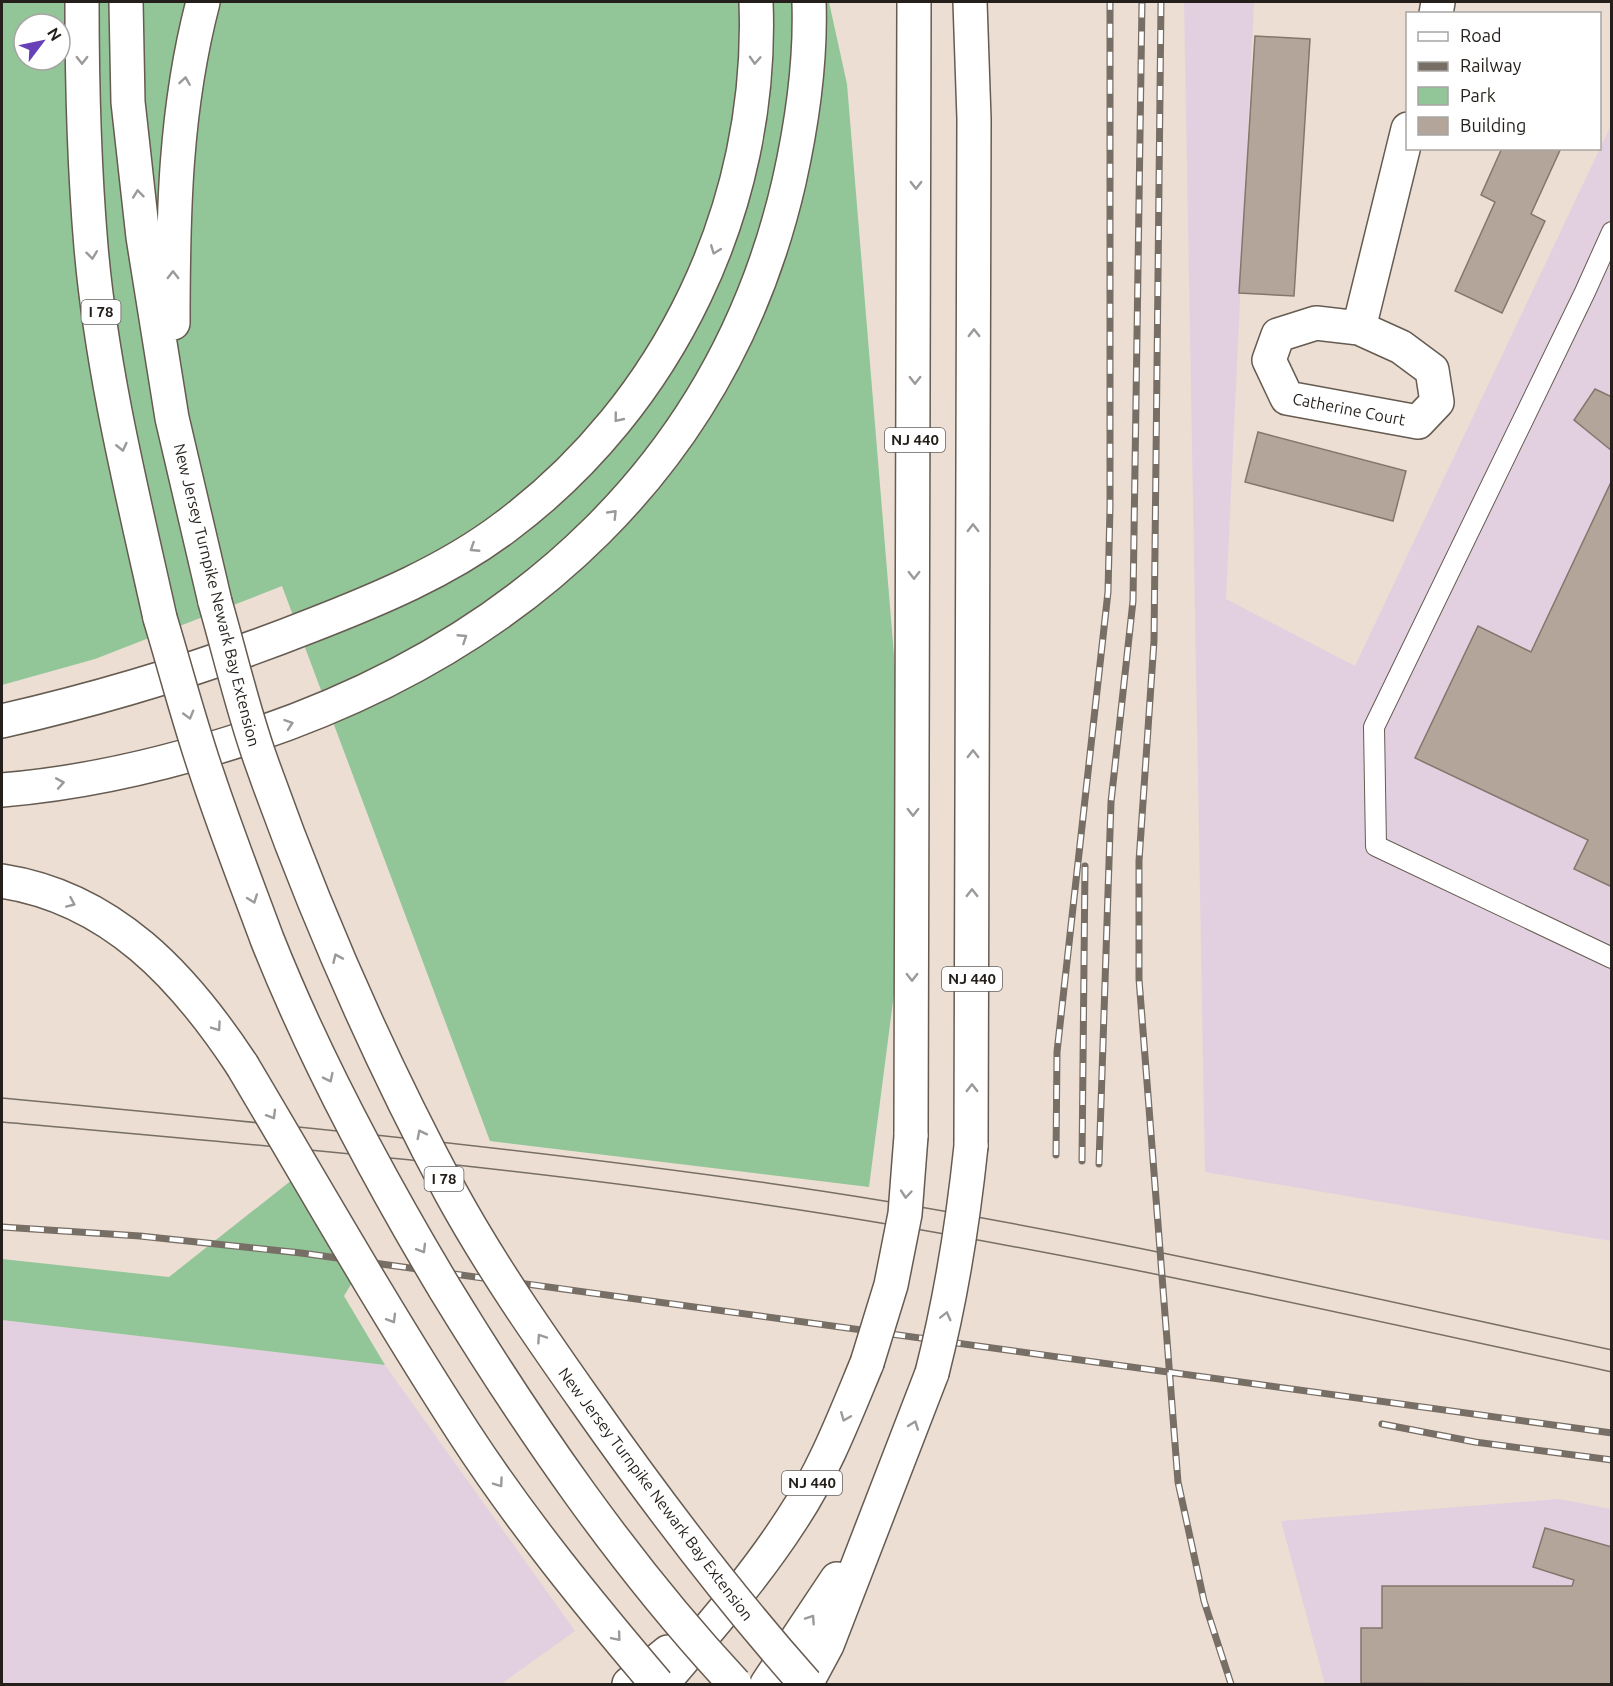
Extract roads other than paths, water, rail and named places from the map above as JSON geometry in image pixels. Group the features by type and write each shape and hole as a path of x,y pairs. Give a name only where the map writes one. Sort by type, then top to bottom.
{"main road":[{"name":"I 78","path":"82,2 83,106 91,249 117,425 160,618 207,777 268,941 329,1077 406,1223 495,1371 598,1519 706,1653 735,1684"},
{"name":"New Jersey Turnpike Newark Bay Extension","path":"126,2 128,102 142,237 172,418 215,602 258,755 320,920 380,1056 453,1196 541,1338 634,1470 754,1626 806,1684"},
{"path":"172,418 173,211 177,144 185,81 202,2"},
{"path":"2,721 143,685 245,652 347,612 418,580 463,555 504,528 574,467 634,398 687,315 707,272 726,221 750,115 755,70 756,2"},
{"path":"2,790 36,787 128,771 213,749 296,721 378,685 459,641 522,598 580,548 629,497 677,436 719,368 754,295 779,225 796,151 805,80 809,2"},
{"path":"895,2 916,127"},
{"name":"NJ 440","path":"628,1684 739,1594 793,1518 838,1436 867,1363 891,1285 905,1214 911,1136 913,919 915,2"},
{"name":"NJ 440","path":"806,1684 827,1645 932,1373 949,1306 963,1226 971,1146 974,118 970,2"},
{"path":"974,118 983,2"},
{"path":"1359,328 1406,133"},
{"name":"Catherine Court","path":"1316,323 1359,328 1401,347 1432,370 1437,402 1418,422 1287,398 1269,360 1278,335 1316,323"},
{"path":"8,882 56,896 103,918 161,961 190,991 242,1065 405,1340 465,1435 528,1525 597,1614 660,1684 739,1594"},
{"path":"767,1684 830,1591 884,1498"}],"lane":[{"path":"1611,232 1585,292 1374,727 1376,846 1611,958"}],"tram line":[{"path":"2,1098 481,1147 672,1170 873,1199 1085,1237 1612,1350"},
{"path":"2,1122 481,1168 767,1205 1085,1260 1296,1303 1612,1372"}],"railway":[{"path":"1056,1155 1057,1052 1108,592 1110,2"},
{"path":"1099,1164 1111,802 1133,601 1142,2"},
{"path":"1161,2 1154,641 1139,861 1139,979 1178,1482 1204,1601 1231,1684"},
{"path":"1082,1161 1085,866"},
{"path":"2,1227 140,1236 301,1253 1612,1433"},
{"path":"1382,1424 1475,1442 1612,1460"}]}
